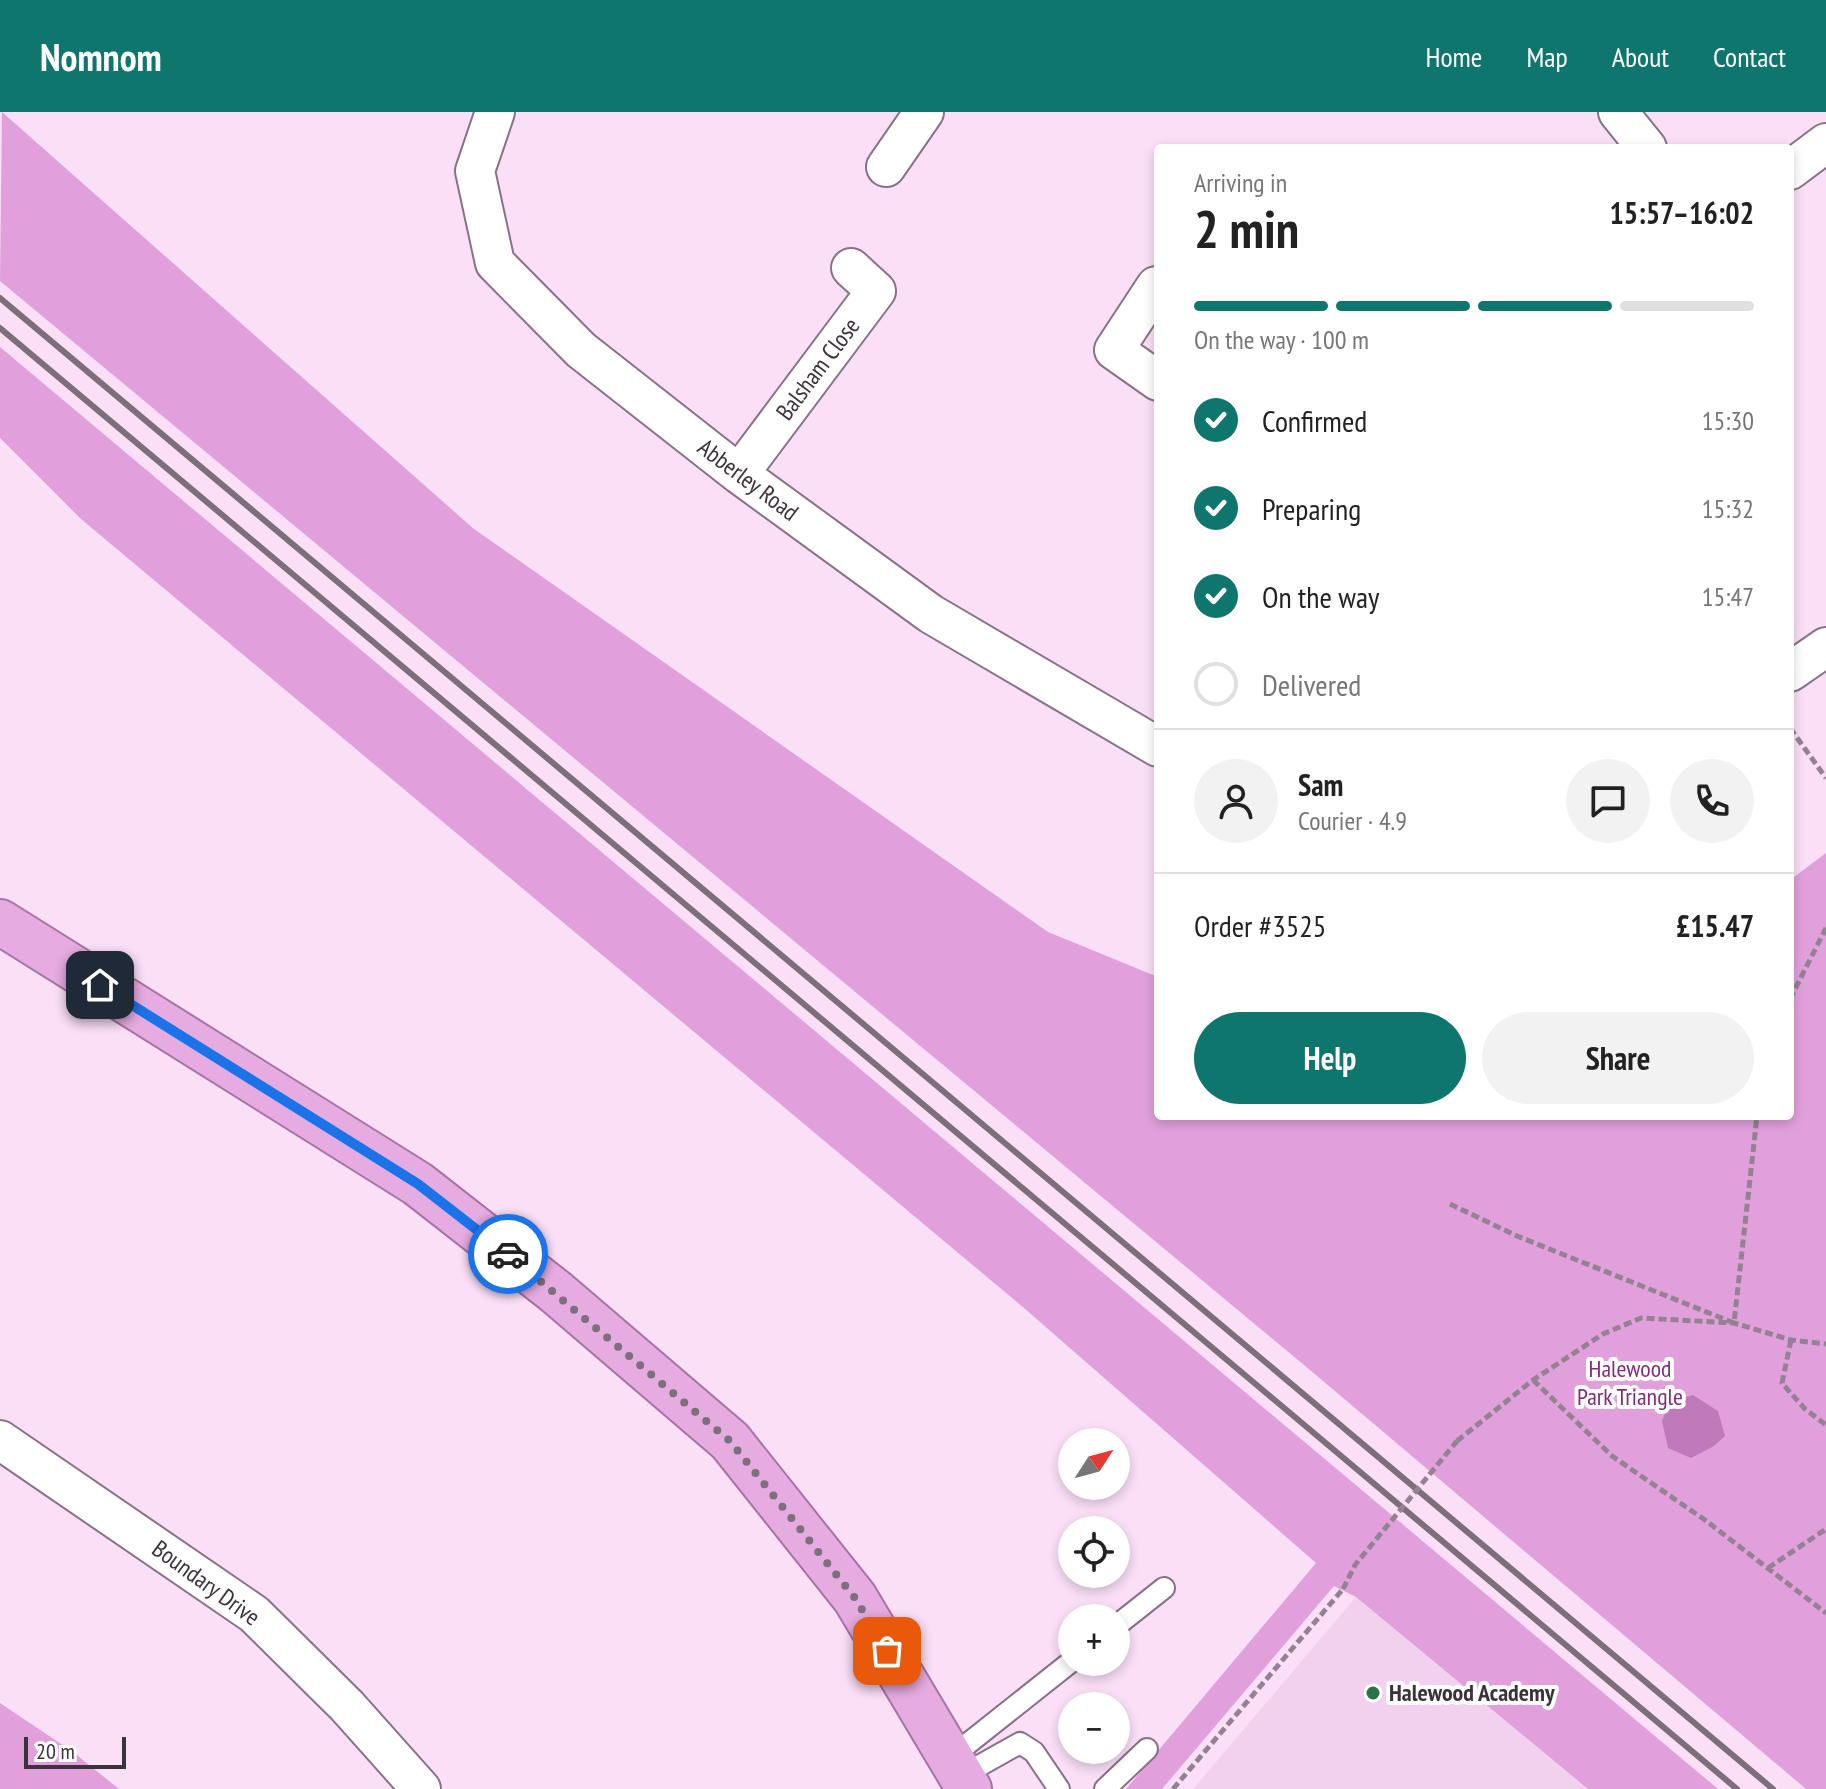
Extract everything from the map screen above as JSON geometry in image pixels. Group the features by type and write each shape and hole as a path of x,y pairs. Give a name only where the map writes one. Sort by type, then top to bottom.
{"highway":[{"path":"0,922 418,1184 556,1292 730,1441 855,1598 960,1774"}],"street":[{"name":"Abberley Road","path":"495,112 475,171 495,263 581,350 739,474 931,614 1154,745"},
{"path":"886,167 924,112"},
{"path":"1618,112 1644,144"},
{"path":"1794,167 1826,143"},
{"name":"Balsham Close","path":"739,474 876,291 851,268"},
{"path":"1154,289 1114,350 1154,378"},
{"path":"1794,668 1826,647"},
{"name":"Boundary Drive","path":"0,1440 254,1614 347,1706 421,1789"}],"lane":[{"path":"1130,1615 1164,1588"},
{"path":"960,1774 1058,1675"},
{"path":"960,1774 1020,1743 1034,1752 1059,1789"},
{"path":"1105,1789 1147,1749"}],"path":[{"path":"1794,734 1826,778"},
{"path":"1794,991 1826,928"},
{"path":"1734,1323 1757,1120"},
{"path":"1450,1204 1517,1236 1734,1323 1791,1340 1826,1344"},
{"path":"1173,1789 1343,1589 1355,1565 1457,1441 1533,1380 1603,1334 1641,1318 1734,1323"},
{"path":"1791,1340 1782,1383 1805,1409 1826,1425"},
{"path":"1533,1380 1612,1456 1705,1520 1826,1613"},
{"path":"1768,1568 1826,1529"}],"shaded area":[{"path":"1693,1395 1718,1411 1725,1436 1714,1446 1691,1458 1668,1448 1662,1421 1670,1401"},
{"name":"Halewood Academy","path":"1356,1597 1588,1789 1193,1789"}],"green space":[{"name":"Halewood Park Triangle","path":"2,112 474,529 1048,932 1154,975 1154,1120 1794,1120 1794,877 1826,853 1826,1789 1806,1789 1310,1370 0,281"},
{"path":"0,347 1718,1789 1588,1789 1356,1597 1334,1586 1162,1789 1126,1789 1316,1563 1024,1308 81,519 0,438"},
{"path":"0,1703 73,1752 119,1789 0,1789"}],"railway":[{"path":"0,298 1773,1789"},
{"path":"0,328 1737,1789"}],"way so far":[{"path":"508,1254 730,1441 855,1598 887,1651"}],"place":[{"name":"Halewood Academy","path":"1373,1693"}],"route":[{"path":"100,985 418,1184 508,1254"}]}
